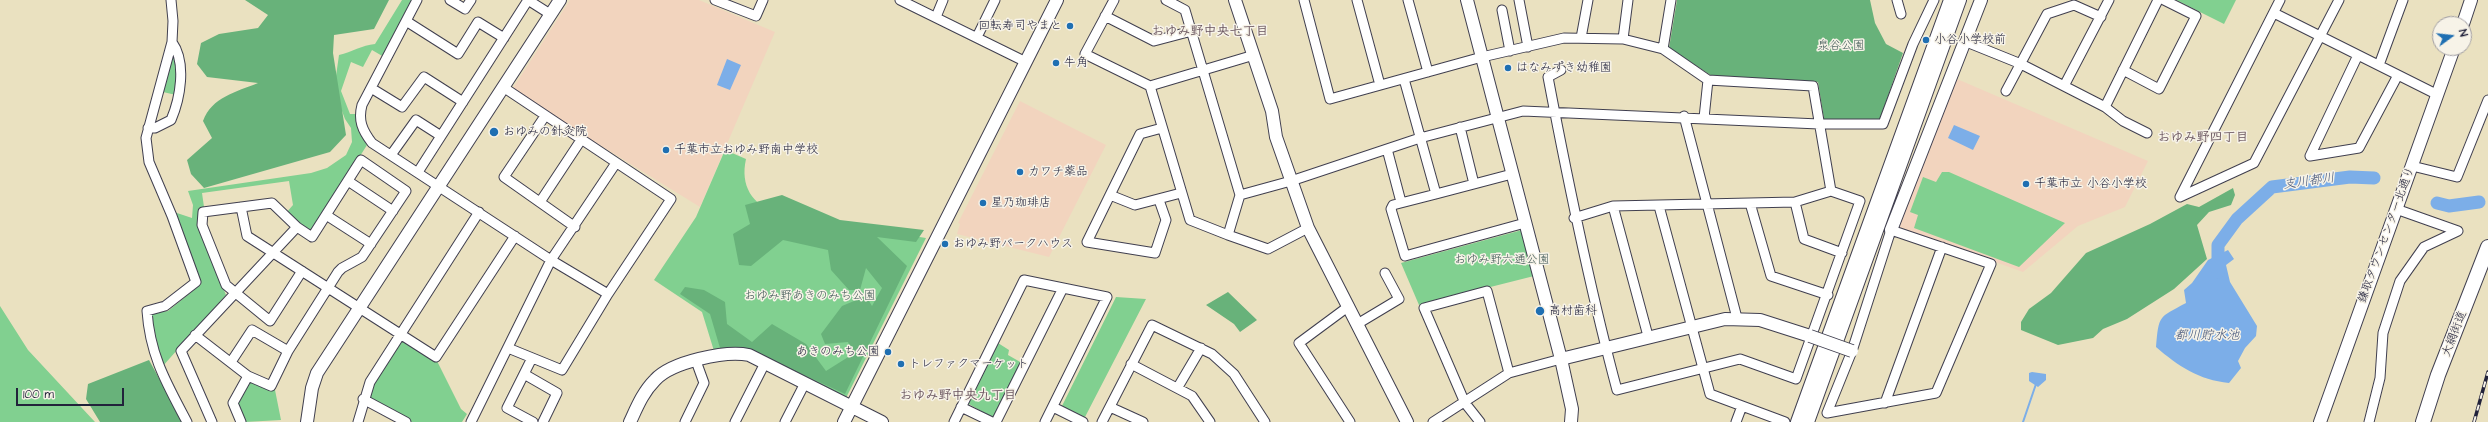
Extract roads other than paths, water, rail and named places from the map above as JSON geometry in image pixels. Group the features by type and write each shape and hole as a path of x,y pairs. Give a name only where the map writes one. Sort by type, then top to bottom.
{"main road":[{"name":"大網街道","path":"2423,422 2438,375 2488,247"}],"street":[{"path":"171,0 173,21 172,42 146,138 149,162 172,216 196,282 165,306 147,311 149,336 155,357 187,422"},
{"path":"418,0 362,105 360,122 372,142 550,260 608,294"},
{"path":"450,0 465,9 471,0"},
{"path":"418,172 528,0 550,14"},
{"path":"307,422 312,388 317,373 560,0"},
{"path":"715,0 756,16 763,0"},
{"path":"900,0 1026,62"},
{"path":"936,17 943,0"},
{"path":"977,37 995,0"},
{"path":"844,422 1057,0"},
{"path":"1114,0 1085,54 1150,86 1254,55"},
{"path":"1166,0 1185,10 1240,195 1228,235"},
{"path":"1235,0 1272,111 1276,137 1308,228 1359,323 1408,422"},
{"path":"1304,0 1330,99 1482,57 1564,38 1623,39 1663,48 1708,80 1813,86 1831,191"},
{"path":"1358,0 1380,84"},
{"path":"1408,0 1428,72"},
{"path":"1467,0 1561,359 1572,409 1571,422"},
{"path":"1519,0 1528,47"},
{"path":"1581,38 1588,0"},
{"path":"1623,39 1628,0"},
{"path":"1663,48 1671,0"},
{"path":"1897,0 1901,14"},
{"path":"1240,195 1291,182 1420,138 1523,111 1684,116 1819,124 1884,124 1913,44 1934,0"},
{"path":"1797,422 1950,0"},
{"path":"1808,422 1960,0"},
{"path":"1891,230 1991,264 1936,393 1827,413 1852,351 1891,230 1981,0"},
{"path":"2064,86 2110,0"},
{"path":"2105,107 2158,0"},
{"path":"2123,70 2159,89 2196,16 2164,0"},
{"path":"2280,0 2180,198 2254,163 2339,0"},
{"path":"2379,65 2403,0"},
{"path":"2466,16 2471,0"},
{"path":"2006,91 2047,14 2074,5 2101,17"},
{"path":"1502,10 1510,51"},
{"path":"2274,13 2438,95"},
{"path":"1105,16 1154,42 1192,31"},
{"path":"406,21 458,54 478,22 504,38"},
{"path":"1964,41 2021,64 2105,107 2123,121 2148,133"},
{"path":"148,128 155,128 171,120 178,104 180,67 177,49 172,42"},
{"path":"2358,55 2310,156 2359,148 2398,75"},
{"name":"鎌取タウンセンター北通り","path":"2320,422 2451,56"},
{"path":"1561,70 1548,77 1554,111 1566,165 1574,218 1606,349 1618,390 1702,368 1740,360 1796,379 1810,336 1828,295 1860,201 1831,191 1795,202 1613,206 1574,218"},
{"path":"371,88 402,107 424,77 463,102"},
{"path":"1404,79 1436,194"},
{"path":"1704,118 1708,80"},
{"path":"1150,86 1190,220 1268,249 1308,228"},
{"path":"502,87 671,199 608,294 562,370 508,348"},
{"path":"2412,166 2458,177 2488,100"},
{"path":"545,116 504,177 575,226"},
{"path":"1684,116 1706,204 1738,318"},
{"path":"391,155 416,120 441,136"},
{"path":"1460,127 1474,184"},
{"path":"1159,200 1166,220 1155,253 1087,242 1140,134 1162,128"},
{"path":"540,202 581,140"},
{"path":"1387,149 1401,202"},
{"path":"195,335 248,376 271,386 288,352 328,288 342,268 358,261 371,244 406,190 361,160 312,237 297,227 272,203 203,212 202,224 226,285 270,321 302,271"},
{"path":"471,422 550,260 575,226 616,163"},
{"path":"1512,174 1393,205 1391,209 1404,256 1526,223"},
{"path":"348,181 393,211"},
{"path":"1110,195 1135,205 1159,200 1181,193"},
{"path":"1795,202 1804,239 1842,253"},
{"path":"1750,203 1770,276 1828,295"},
{"path":"1613,206 1648,336"},
{"path":"1659,206 1710,394 1785,422"},
{"path":"241,207 247,236 436,357 515,236"},
{"path":"2369,422 2380,378 2383,333 2400,280 2424,247 2458,231 2396,209"},
{"path":"358,422 363,399 370,382 479,212"},
{"path":"326,215 371,244"},
{"path":"212,422 181,350 297,227"},
{"path":"1885,403 1942,247"},
{"path":"1359,323 1399,299 1385,273"},
{"path":"954,422 1024,280 1107,297 1045,422"},
{"path":"996,422 1063,288"},
{"path":"1480,422 1465,403 1424,308 1487,291 1509,373"},
{"path":"1349,306 1299,342 1350,422"},
{"path":"1433,422 1465,403 1509,373 1606,349 1648,336 1725,319 1738,318 1760,320 1852,351"},
{"path":"1102,422 1152,325 1212,354 1234,374 1265,422"},
{"path":"231,362 252,330 288,352"},
{"path":"1178,387 1200,348"},
{"path":"630,422 643,395 656,379 670,370 696,360 720,353 733,352 750,355 765,364 882,422"},
{"path":"532,358 507,408 533,422"},
{"path":"685,422 704,383 696,360"},
{"path":"736,422 765,364"},
{"path":"1131,364 1178,387 1192,396 1210,422"},
{"path":"524,374 557,393 542,422"},
{"path":"241,422 233,403 248,376"},
{"path":"785,422 805,383"},
{"path":"363,399 406,422"},
{"path":"1736,422 1742,406"},
{"path":"961,407 992,422"},
{"path":"1053,407 1083,422"},
{"path":"1110,407 1143,422"}],"water":[{"path":"727,59 741,65 730,90 717,85"},
{"path":"1954,125 1980,136 1973,150 1948,138"},
{"name":"都川貯水池","path":"2228,250 2234,259 2226,265 2230,282 2257,326 2256,336 2245,348 2238,361 2241,368 2229,383 2208,379 2190,371 2172,360 2156,347 2159,323 2165,315 2186,303 2184,290 2192,283 2208,260"},
{"path":"2029,373 2046,374 2046,380 2038,387 2029,381"}],"waterway":[{"name":"支川都川","path":"2218,272 2218,245 2237,219 2272,187 2350,177 2374,178"},
{"name":"支川都川","path":"2437,203 2449,206 2479,202"},
{"path":"2023,422 2036,384"}],"railway":[{"path":"2474,422 2488,372"}],"place":[{"name":"回転寿司やまと","path":"1070,26"},
{"name":"小谷小学校前","path":"1926,40"},
{"name":"牛角","path":"1056,63"},
{"name":"はなみずき幼稚園","path":"1508,68"},
{"name":"おゆみの針灸院","path":"494,132"},
{"name":"千葉市立おゆみ野南中学校","path":"666,150"},
{"name":"カワチ薬品","path":"1020,172"},
{"name":"千葉市立 小谷小学校","path":"2026,184"},
{"name":"星乃珈琲店","path":"983,203"},
{"name":"おゆみ野パークハウス","path":"945,244"},
{"name":"高村歯科","path":"1540,311"},
{"name":"あきのみち公園","path":"888,352"},
{"name":"トレファクマーケット","path":"901,364"}],"district":[{"name":"おゆみ野中央七丁目","path":"1210,32"},
{"name":"おゆみ野四丁目","path":"2203,138"},
{"name":"おゆみ野中央九丁目","path":"958,396"}],"park label":[{"name":"泉谷公園","path":"1841,46"},
{"name":"おゆみ野六通公園","path":"1502,260"},
{"name":"おゆみ野あきのみち公園","path":"810,296"}]}
